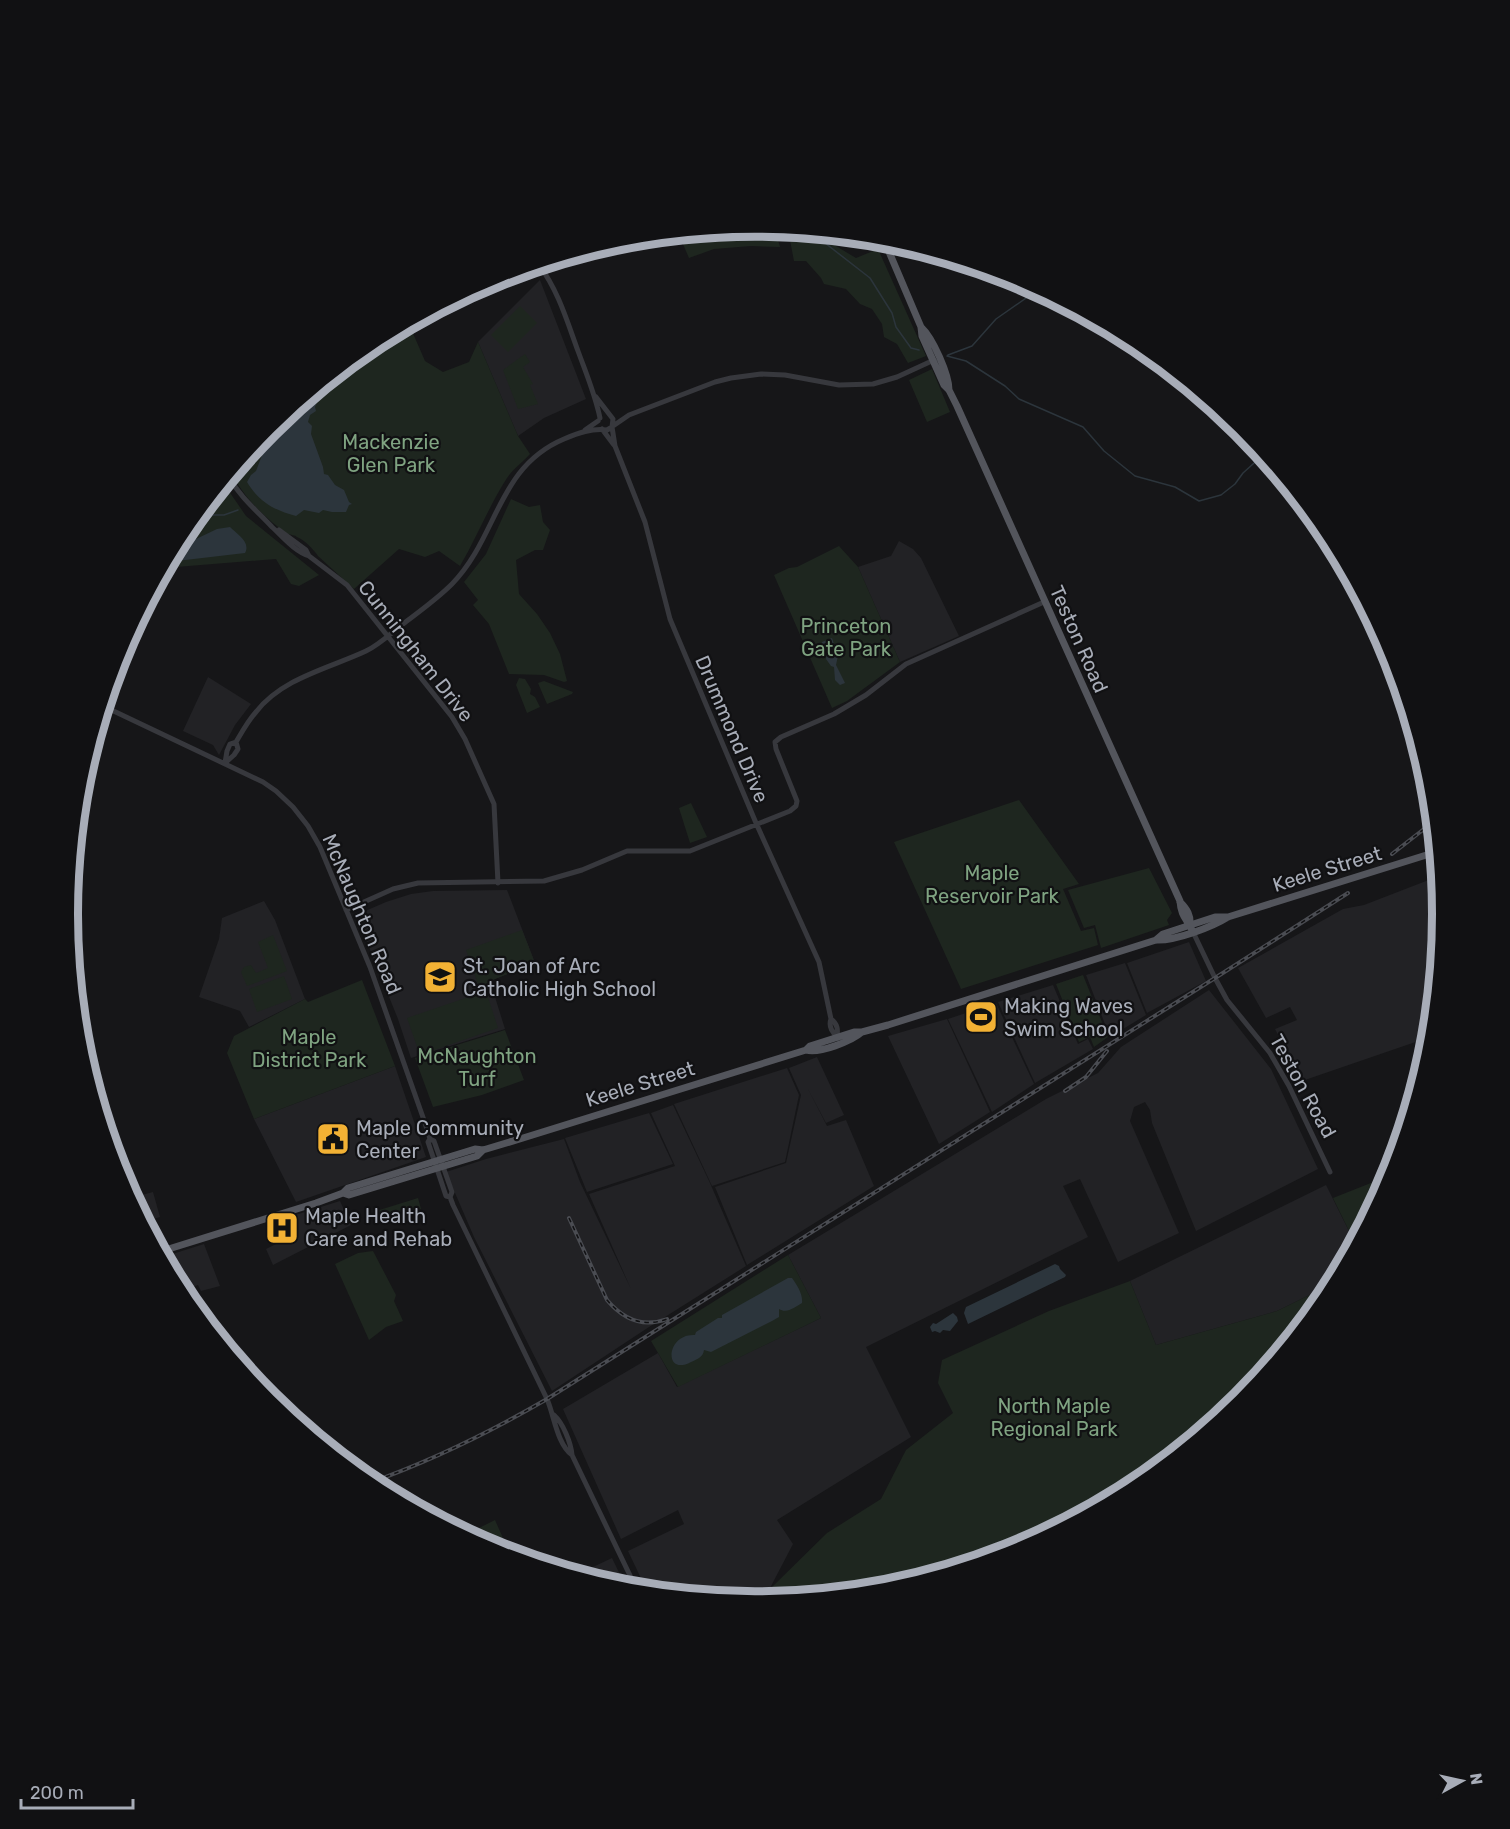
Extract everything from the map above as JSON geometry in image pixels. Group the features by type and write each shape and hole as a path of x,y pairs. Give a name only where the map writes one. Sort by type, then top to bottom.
{"main road":[{"name":"Teston Road","path":"889,251 921,327 922,336 949,382 949,390 1179,901 1180,909 1192,929"},
{"name":"Keele Street","path":"167,1249 343,1193 348,1188 439,1165 475,1149 483,1150 806,1050 810,1046 856,1038 862,1032 1156,940 1163,934 1192,929 1215,917 1228,917 1429,854"}],"street":[{"path":"543,271 555,292 596,397 613,419 612,427"},
{"path":"225,763 234,755 238,748 236,742 256,710 282,689 342,660 367,651 433,602 466,568 476,554 508,488 526,465 548,447 583,432 607,430 629,416 731,378 761,374 785,375 839,385 873,384 897,377 936,359"},
{"path":"596,397 602,429"},
{"path":"583,432 604,415 629,416"},
{"name":"Drummond Drive","path":"612,427 615,446 645,522 670,619 756,823 819,962 831,1019 838,1030 838,1041"},
{"name":"Drummond Drive","path":"602,429 615,446"},
{"name":"Cunningham Drive","path":"233,484 242,498 273,527 306,550 309,556 347,585 452,717 465,738 492,798 495,813 498,883"},
{"path":"346,910 393,889 418,883 552,880 627,851 690,851 790,811 796,806 797,801 776,749 776,742 781,737 860,699 906,664 1044,602"},
{"name":"McNaughton Road","path":"110,709 263,783 276,791 293,807 308,826 320,847 370,967 430,1138 434,1141 446,1196 450,1197 554,1415 553,1422 560,1437 567,1451 572,1455 632,1580"},
{"name":"Teston Road","path":"1192,929 1227,1000 1270,1053 1289,1086 1330,1172"}],"shaded area":[{"path":"540,280 586,399 544,418 518,436 478,342"},
{"path":"318,398 316,411 310,415 308,422 312,426 311,434 324,474 344,490 352,504 346,512 323,510 319,513 304,510 296,516 281,511 257,495 247,482 256,471 265,448"},
{"path":"230,527 245,542 245,553 178,561 190,542 217,529"},
{"path":"899,541 913,549 921,558 959,636 900,662 858,567 891,556"},
{"path":"832,638 839,651 836,665 845,683 840,685 835,680 834,667 826,659 827,651 821,646 822,642"},
{"path":"208,677 251,704 235,725 219,755 213,745 183,731"},
{"path":"1431,879 1431,959 1420,1040 1302,1081 1275,1029 1297,1020 1290,1007 1266,1018 1238,968 1343,909 1364,905"},
{"name":"St. Joan of Arc Catholic High School","path":"507,890 535,963 490,981 505,1029 411,1058 398,1019 356,915 411,894 433,891"},
{"path":"264,901 275,920 305,999 249,1027 240,1011 199,997 219,939 222,918"},
{"path":"1189,942 1206,981 1147,1013 1127,963"},
{"path":"1125,963 1146,1015 1110,1037 1086,975"},
{"path":"1053,985 1078,1044 1088,1039 1093,1049 1035,1083 998,1002"},
{"path":"1209,990 1271,1069 1318,1169 1196,1231 1152,1123 1150,1110 1145,1102 1134,1107 1130,1121 1179,1233 1118,1262 1080,1179 1063,1186 1088,1237 866,1347 911,1437 777,1520 793,1544 770,1591 711,1590 643,1582 628,1551 684,1524 678,1510 621,1539 563,1409 658,1353 677,1387 821,1318 788,1255 1046,1099 1098,1073 1121,1047"},
{"path":"996,1003 1034,1084 992,1112 948,1019"},
{"path":"947,1019 990,1112 939,1144 888,1036"},
{"path":"817,1057 844,1115 826,1123 807,1087 827,1126 846,1120 874,1186 747,1265 715,1187 786,1163 801,1095 789,1068"},
{"path":"395,1066 426,1157 296,1202 254,1119"},
{"path":"787,1068 799,1095 785,1162 712,1186 674,1104"},
{"path":"673,1105 746,1266 552,1391 474,1237 446,1172 564,1139 580,1182 631,1289 589,1194 675,1166 651,1113"},
{"path":"649,1113 673,1164 587,1192 565,1138"},
{"path":"1326,1185 1351,1235 1318,1291 1277,1311 1156,1345 1130,1281"},
{"path":"153,1192 160,1217 151,1220 140,1196"},
{"path":"340,1201 351,1225 273,1265 266,1249 282,1241 273,1222"},
{"path":"204,1244 220,1286 201,1291 198,1285 190,1288 170,1255"},
{"path":"1055,1264 1066,1275 1065,1277 968,1324 964,1313 966,1307"},
{"path":"788,1278 792,1278 798,1287 802,1303 788,1310 779,1309 779,1317 711,1352 704,1350 701,1356 694,1361 682,1365 672,1360 672,1353 678,1340 685,1336 695,1335 696,1332 718,1318 722,1318 722,1315"},
{"path":"953,1313 958,1321 950,1331 932,1332 930,1327 933,1323 936,1324"},
{"path":"612,1558 622,1578 587,1570"}],"green space":[{"path":"755,237 778,238 780,247 751,246 714,249 689,258 682,242"},
{"path":"790,239 829,242 856,258 878,249 926,356 908,363 897,344 884,337 882,324 872,309 860,304 846,289 824,284 806,261 794,261"},
{"path":"520,306 537,323 508,352 491,335"},
{"name":"Mackenzie Glen Park","path":"412,331 425,361 443,372 469,362 478,342 518,436 530,454 507,478 460,566 439,551 425,557 399,549 354,589 306,543 288,534 264,515 236,480 246,468 309,406 343,377"},
{"path":"525,354 530,362 523,367 533,384 530,385 538,404 518,409 503,370"},
{"path":"932,369 950,412 927,422 909,380"},
{"path":"228,490 246,516 319,575 299,586 291,584 276,559 174,567 192,538"},
{"path":"511,499 529,507 540,505 543,522 550,530 543,550 535,550 516,560 519,594 550,633 560,654 567,681 564,682 544,675 509,674 489,624 473,605 478,600 464,582 486,554"},
{"name":"Princeton Gate Park","path":"839,546 858,567 900,662 847,701 832,708 774,575 797,567"},
{"path":"519,678 525,679 531,689 530,694 535,697 540,707 527,713 516,685"},
{"path":"544,681 573,692 547,704 538,683"},
{"name":"Maple Reservoir Park","path":"1019,800 1079,884 1063,889 1081,931 1094,928 1098,945 961,989 894,842"},
{"path":"691,803 707,837 690,843 679,808"},
{"path":"1149,868 1172,913 1167,920 1169,925 1101,948 1095,925 1084,928 1068,890"},
{"path":"522,930 535,963 490,981 491,984 479,987 466,950"},
{"path":"273,935 287,971 247,986 241,972 244,967 251,965 256,973 268,968 258,942"},
{"path":"1083,975 1108,1037 1094,1047 1090,1037 1079,1042 1056,984"},
{"path":"284,976 292,999 257,1012 249,989"},
{"name":"Maple District Park","path":"362,980 395,1066 254,1119 227,1053 234,1036 305,999 308,1002"},
{"path":"486,991 498,1028 420,1055 407,1018"},
{"name":"McNaughton Turf","path":"505,1030 524,1080 482,1095 433,1107 415,1058"},
{"path":"1377,1181 1351,1235 1333,1198"},
{"path":"418,1198 421,1209 398,1217 375,1220 373,1212"},
{"path":"373,1251 396,1295 394,1301 403,1321 386,1327 369,1340 335,1264 358,1253"},
{"path":"788,1255 821,1318 678,1387 651,1341"},
{"name":"North Maple Regional Park","path":"1130,1281 1156,1345 1277,1311 1318,1291 1292,1327 1234,1393 1167,1452 1093,1501 1054,1522 973,1556 887,1578 843,1586 770,1591 827,1533 881,1499 906,1450 953,1413 938,1383 942,1360 1049,1311"},
{"path":"495,1520 506,1544 496,1540 474,1530"}],"waterway":[{"path":"823,241 870,278 892,313 896,327 911,348 919,350"},
{"path":"948,355 972,346 996,319 1029,296"},
{"path":"947,356 966,361 1005,386 1019,399 1083,427 1104,451 1135,476 1175,487 1199,501 1221,495 1257,460"},
{"path":"209,515 224,515 238,510"}],"railway":[{"path":"1392,854 1426,827"},
{"path":"381,1478 460,1445 547,1399 1348,893"},
{"path":"1065,1091 1086,1077 1107,1051"},
{"path":"569,1218 607,1300 613,1307 627,1317 642,1322 658,1322 667,1319"}],"place":[{"name":"St. Joan of Arc Catholic High School","path":"440,977"},
{"name":"Making Waves Swim School","path":"981,1017"},
{"name":"Maple Community Center","path":"333,1139"},
{"name":"Maple Health Care and Rehab","path":"282,1228"}]}
